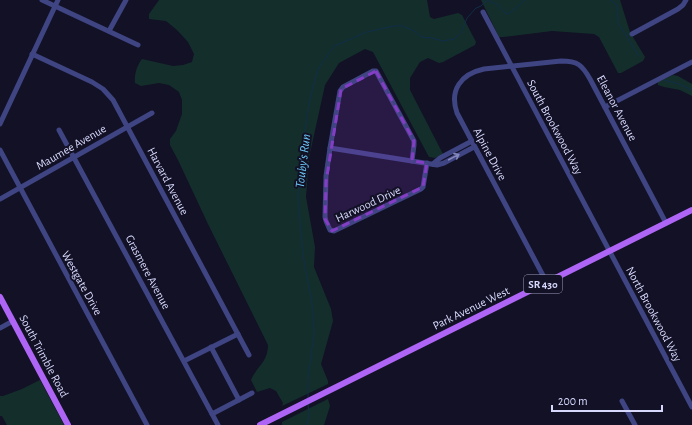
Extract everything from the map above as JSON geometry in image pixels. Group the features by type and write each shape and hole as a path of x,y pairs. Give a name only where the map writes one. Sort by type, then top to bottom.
{"main road":[{"name":"Park Avenue West","path":"260,425 692,210"},
{"name":"South Trimble Road","path":"0,297 68,425"}],"street":[{"path":"42,0 138,45"},
{"path":"0,124 58,0"},
{"path":"109,31 126,0"},
{"path":"632,34 678,9 686,0"},
{"name":"South Brookwood Way","path":"483,12 609,251"},
{"name":"Harvard Avenue","path":"32,54 92,82 113,100 249,355"},
{"name":"Eleanor Avenue","path":"512,67 568,61 580,65 586,71 666,223"},
{"path":"605,107 692,62"},
{"name":"Alpine Drive","path":"512,67 478,70 462,80 454,95 454,100 456,109 473,144 546,283"},
{"name":"Harwood Drive","path":"412,161 414,141 378,73 375,71 343,87 341,89 330,148 326,182 325,216 326,221 332,231 422,189 427,164"},
{"name":"Maumee Avenue","path":"0,199 152,113"},
{"name":"Grasmere Avenue","path":"59,130 218,425"},
{"path":"330,148 437,165 444,163 473,144"},
{"name":"Westgate Drive","path":"0,150 147,425"},
{"name":"North Brookwood Way","path":"609,251 692,407"},
{"path":"0,328 13,321"},
{"path":"184,361 238,334"},
{"path":"211,347 239,400"},
{"path":"212,414 252,394"},
{"path":"622,401 635,425"}],"highlighted area":[{"path":"376,71 414,141 412,161 427,163 423,187 332,231 325,219 326,182 341,89"}],"green space":[{"path":"159,0 427,0 430,17 434,19 458,13 462,15 476,42 475,45 443,62 439,63 428,58 420,62 410,78 410,90 443,154 435,158 429,157 373,52 365,49 339,63 325,85 309,158 306,197 315,247 314,267 331,309 333,321 321,364 328,384 282,406 283,403 276,391 270,388 257,392 251,380 266,356 268,345 170,145 170,139 176,131 182,114 182,100 179,92 169,85 159,83 141,86 135,83 136,70 142,59 173,66 192,62 194,54 188,42 177,30 166,21 149,19 149,14"},
{"path":"481,0 620,0 630,32 645,57 643,61 621,73 618,73 599,37 594,34 552,31 499,37"},
{"path":"673,75 678,76 692,84 692,96 680,90 658,85 658,82"},
{"path":"40,380 64,425 7,425 2,416 0,416 0,396 22,389"},
{"path":"328,399 330,406 324,425 282,425 282,422"}],"waterway":[{"name":"Touby's Run","path":"308,398 308,379 314,333 312,304 303,255 298,198 300,161 310,98 318,69 334,46 367,32 394,26 403,26 422,37 443,41 454,39 461,33 467,18 476,8 481,6 486,1 490,1 498,5 507,14 525,0"},
{"path":"610,0 617,5 618,23 639,56"},
{"path":"664,80 679,84 692,90"},
{"name":"Touby's Run","path":"307,425 309,415 308,404"}]}
